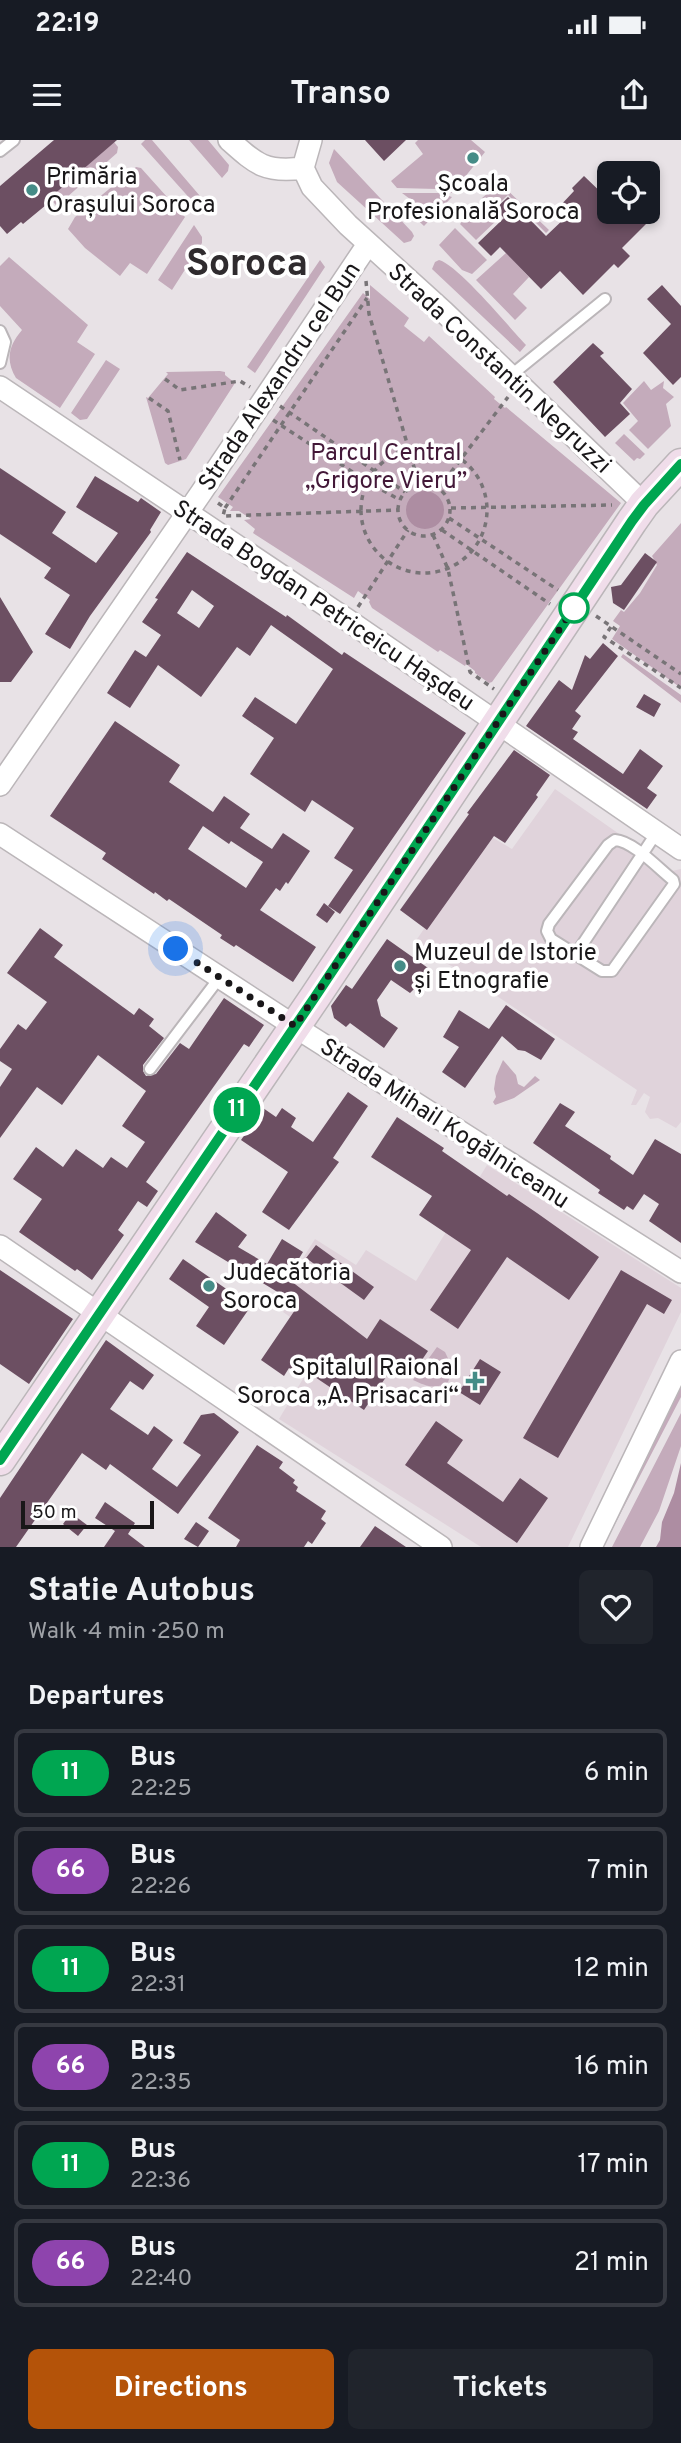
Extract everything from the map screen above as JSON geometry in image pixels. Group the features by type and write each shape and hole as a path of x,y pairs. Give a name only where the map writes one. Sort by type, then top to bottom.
{"main road":[{"path":"0,1460 644,505 681,464"}],"street":[{"path":"229,140 254,163 267,169 283,171 303,168 311,140"},
{"name":"Strada Constantin Negruzzi","path":"303,168 312,187 368,244 444,312 644,505"},
{"name":"Strada Alexandru cel Bun","path":"0,785 187,514 368,244"},
{"name":"Strada Bogdan Petriceicu Hașdeu","path":"0,387 349,621 505,711 681,849"},
{"name":"Strada Mihail Kogălniceanu","path":"0,834 220,978 681,1272"},
{"path":"0,1246 441,1547"},
{"path":"591,1547 681,1361"}],"lane":[{"path":"0,151 14,140"},
{"path":"513,380 605,299"},
{"path":"0,331 5,342 0,363"},
{"path":"576,954 657,832"},
{"path":"620,840 673,880 671,889 612,971 602,971 576,954 551,939 547,931 549,924 608,845 620,840"},
{"path":"150,1069 220,978"}],"path":[{"path":"368,244 367,298 374,334 419,484"},
{"path":"225,508 367,298"},
{"path":"165,379 180,390 240,381 280,425 400,500"},
{"path":"439,488 513,380"},
{"path":"149,398 169,411 180,460"},
{"path":"261,402 289,412 405,492"},
{"path":"409,449 436,449 461,459 482,485 487,507 487,518 480,539 472,551 448,569 433,573 417,573 388,562 371,545 361,512 368,482 375,471 396,454 409,449"},
{"path":"419,484 439,488 451,508 442,530 433,535 422,536 408,530 400,520 398,510 405,492 419,484"},
{"path":"451,508 612,505"},
{"path":"223,516 398,510"},
{"path":"449,518 573,610"},
{"path":"349,621 408,530"},
{"path":"442,530 472,551 573,610 611,626 681,674"},
{"path":"433,535 448,569 470,672 505,711"},
{"path":"611,626 604,637 681,688"},
{"path":"643,663 649,652"},
{"path":"664,677 670,667"}],"shaded area":[{"path":"425,491 438,497 444,510 438,523 425,529 412,523 406,510 412,497"},
{"path":"555,789 672,871 681,869 681,1122 676,1128 658,1118 650,1119 645,1112 650,1097 644,1093 636,1105 631,1105 637,1090 455,968 413,945 488,835 512,849"},
{"name":"Spitalul Raional Soroca „A. Prisacari“","path":"487,1165 681,1288 681,1312 568,1547 481,1547 279,1419 325,1342 283,1312 290,1301 280,1295 315,1239 356,1265 366,1250 416,1281"},
{"path":"681,1463 681,1547 656,1547 660,1540 662,1522 674,1493"}],"green space":[{"path":"145,140 152,140 200,196 193,202 141,144"},
{"path":"189,140 208,140 229,165 222,178"},
{"path":"418,140 471,140 485,152 452,193 437,189 397,188 391,181 423,154 415,143"},
{"path":"114,142 118,147 117,153 58,205 49,198"},
{"path":"334,149 412,232 414,236 411,241 404,243 337,182 329,163"},
{"path":"136,167 141,168 185,217 147,274 130,263 120,276 85,248 68,229 75,217"},
{"path":"500,183 549,230 546,233 508,195 493,209 482,198"},
{"path":"402,193 438,193 452,197 424,226 404,207 410,199"},
{"path":"478,203 496,221 476,240 460,224"},
{"path":"194,225 202,237 202,243 172,290 158,280"},
{"path":"455,228 487,260 472,274 462,270 439,245"},
{"path":"506,253 529,277 513,294 527,308 515,320 476,280"},
{"path":"9,257 88,325 77,342 95,354 60,408 16,378 10,365 14,341 22,330 0,306 0,266"},
{"path":"320,260 325,267 255,373 247,367"},
{"path":"439,260 448,264 471,285 526,345 520,352 432,269"},
{"name":"Parcul Central „Grigore Vieru”","path":"370,285 409,318 404,326 424,342 429,336 495,397 494,399 621,503 489,683 466,664 465,666 440,650 438,652 372,608 370,600 358,591 354,598 253,533 255,529 244,520 251,519 239,511 230,511 233,507 218,497 363,293 370,299"},
{"path":"106,360 120,369 87,419 80,420 71,413"},
{"path":"166,372 225,372 235,383 186,459 168,465 165,463 146,397 148,398 168,374"},
{"path":"644,381 651,390 664,381 663,388 674,397 666,404 671,426 648,449 629,430 638,421 623,403"},
{"path":"624,434 645,454 640,459 634,461 615,443"},
{"path":"681,523 681,688 612,639 620,626 613,621 640,593 657,565 652,556"},
{"path":"623,654 681,695 681,703 621,657"},
{"path":"503,1060 516,1075 518,1084 524,1087 535,1076 540,1080 514,1098 495,1105 493,1102 496,1097 496,1076"},
{"path":"437,1347 445,1352 453,1369 448,1382 430,1386 413,1380"},
{"path":"681,1371 681,1397 603,1547 595,1547"},
{"path":"681,1413 681,1446 659,1511 640,1547 612,1547"}],"building":[{"path":"54,140 117,140 44,203 46,205 7,234 0,226 0,186"},
{"path":"365,140 406,140 384,161"},
{"path":"584,176 597,188 597,224 646,224 622,248 630,256 618,268 614,264 583,295 560,271 541,289 500,247 491,256 478,243 504,218 495,209 508,197 546,236 566,217 558,208 574,191 572,188"},
{"path":"662,285 681,306 681,377 673,385 643,353 671,324 647,299"},
{"path":"593,343 604,353 600,356 632,389 620,403 630,414 605,437 553,382"},
{"path":"0,468 66,512 52,533 96,563 118,533 76,507 95,476 138,502 141,498 161,512 151,532 90,616 70,649 45,634 70,595 44,578 51,568 0,534"},
{"path":"187,552 466,733 340,914 328,906 353,870 334,858 354,828 312,800 305,812 250,774 274,738 242,716 255,697 296,724 333,669 271,625 250,656 237,647 201,697 158,665 130,708 107,693 135,650 146,657 161,635 142,622 158,599 155,598","holes":["192,590 214,606 199,628 177,613"]},
{"path":"645,553 657,562 624,610 613,603 611,587 621,585"},
{"path":"0,597 33,652 11,682 0,682"},
{"path":"603,643 618,656 575,711 581,716 572,729 578,732 573,739 623,774 640,749 663,766 647,788 657,795 647,809 526,726 559,680 572,690 585,655 590,659"},
{"path":"644,694 661,704 654,717 636,707"},
{"path":"115,721 180,765 169,782 213,812 224,796 250,814 240,828 272,849 283,833 310,851 288,884 286,882 280,891 276,888 260,910 316,947 293,982 236,945 234,947 220,938 222,935 169,899 167,901 155,892 154,894 102,859 106,853 50,816","holes":["203,826 229,844 231,841 263,862 246,888 188,849"]},
{"path":"514,750 550,775 536,795 538,797 505,843 494,836 427,930 400,910"},
{"path":"324,903 335,912 327,923 316,915"},
{"path":"40,928 63,945 54,957 134,1015 139,1008 154,1019 149,1026 164,1038 143,1065 146,1076 156,1074 180,1043 189,1049 224,998 264,1025 249,1047 244,1044 146,1182 158,1191 147,1207 138,1201 118,1230 124,1235 92,1280 19,1232 42,1199 13,1179 36,1147 63,1167 76,1149 103,1168 111,1157 127,1168 145,1142 122,1126 146,1091 98,1055 62,1105 37,1087 0,1138 0,1087 12,1069 0,1061 0,1049 18,1024 26,1030 47,1002 7,973"},
{"path":"387,939 428,968 424,974 430,978 421,992 415,988 410,993 391,980 377,1000 381,1016 398,1028 384,1048 350,1023 346,1027 334,1018 331,1006 346,985 352,989"},
{"path":"506,1005 555,1039 541,1060 518,1050 502,1036 465,1088 442,1072 459,1047 443,1037 459,1010 489,1029"},
{"path":"348,1092 368,1106 333,1158 339,1162 289,1230 262,1212 288,1172 241,1140 263,1108 276,1117 282,1108 296,1118 291,1127 313,1142"},
{"path":"560,1103 575,1112 565,1126 611,1156 610,1159 633,1175 655,1139 681,1154 681,1243 649,1221 659,1204 644,1194 633,1210 627,1206 624,1210 533,1143"},
{"path":"397,1117 444,1148 442,1151 599,1257 569,1300 507,1257 458,1329 430,1310 471,1250 419,1215 432,1196 371,1157"},
{"path":"216,1212 247,1235 238,1247 267,1264 282,1239 303,1252 287,1278 367,1339 380,1319 428,1351 411,1376 394,1365 364,1410 303,1369 300,1375 289,1368 284,1376 261,1360 295,1310 290,1306 294,1302 195,1242"},
{"path":"316,1245 374,1287 364,1300 306,1258"},
{"path":"183,1259 251,1306 224,1345 196,1326 209,1307 169,1279"},
{"path":"0,1270 73,1319 29,1384 0,1364"},
{"path":"621,1270 672,1300 664,1314 647,1304 558,1458 523,1438"},
{"path":"106,1340 154,1375 143,1390 130,1381 110,1409 148,1435 154,1426 173,1440 152,1469 177,1487 201,1455 183,1443 201,1415 214,1413 239,1432 178,1514 110,1464 106,1470 82,1453 16,1547 0,1547 0,1498"},
{"path":"480,1359 501,1372 480,1405 459,1392"},
{"path":"436,1421 463,1440 447,1463 503,1502 520,1478 548,1498 517,1543 405,1465"},
{"path":"257,1445 283,1462 279,1468 295,1480 293,1483 298,1487 296,1491 326,1511 321,1519 326,1523 312,1544 308,1541 304,1547 236,1547 240,1540 208,1518"},
{"path":"105,1502 135,1523 128,1534 145,1547 104,1547 115,1531 95,1518"},
{"path":"71,1513 87,1525 78,1536 63,1524"},
{"path":"196,1522 209,1531 198,1547 184,1539"},
{"path":"375,1526 406,1547 360,1547"}],"bus line":[{"name":"11","path":"0,1460 315,997 632,521 681,464"}],"place":[{"name":"Școala Profesională Soroca","path":"473,158"},
{"name":"Primăria Orașului Soroca","path":"32,190"},
{"name":"Muzeul de Istorie și Etnografie","path":"400,966"},
{"name":"Judecătoria Soroca","path":"209,1286"},
{"name":"Spitalul Raional Soroca „A. Prisacari“","path":"475,1381"}],"district":[{"name":"Soroca","path":"247,262"}],"route":[{"path":"176,949 295,1026 577,603 574,608"}]}
